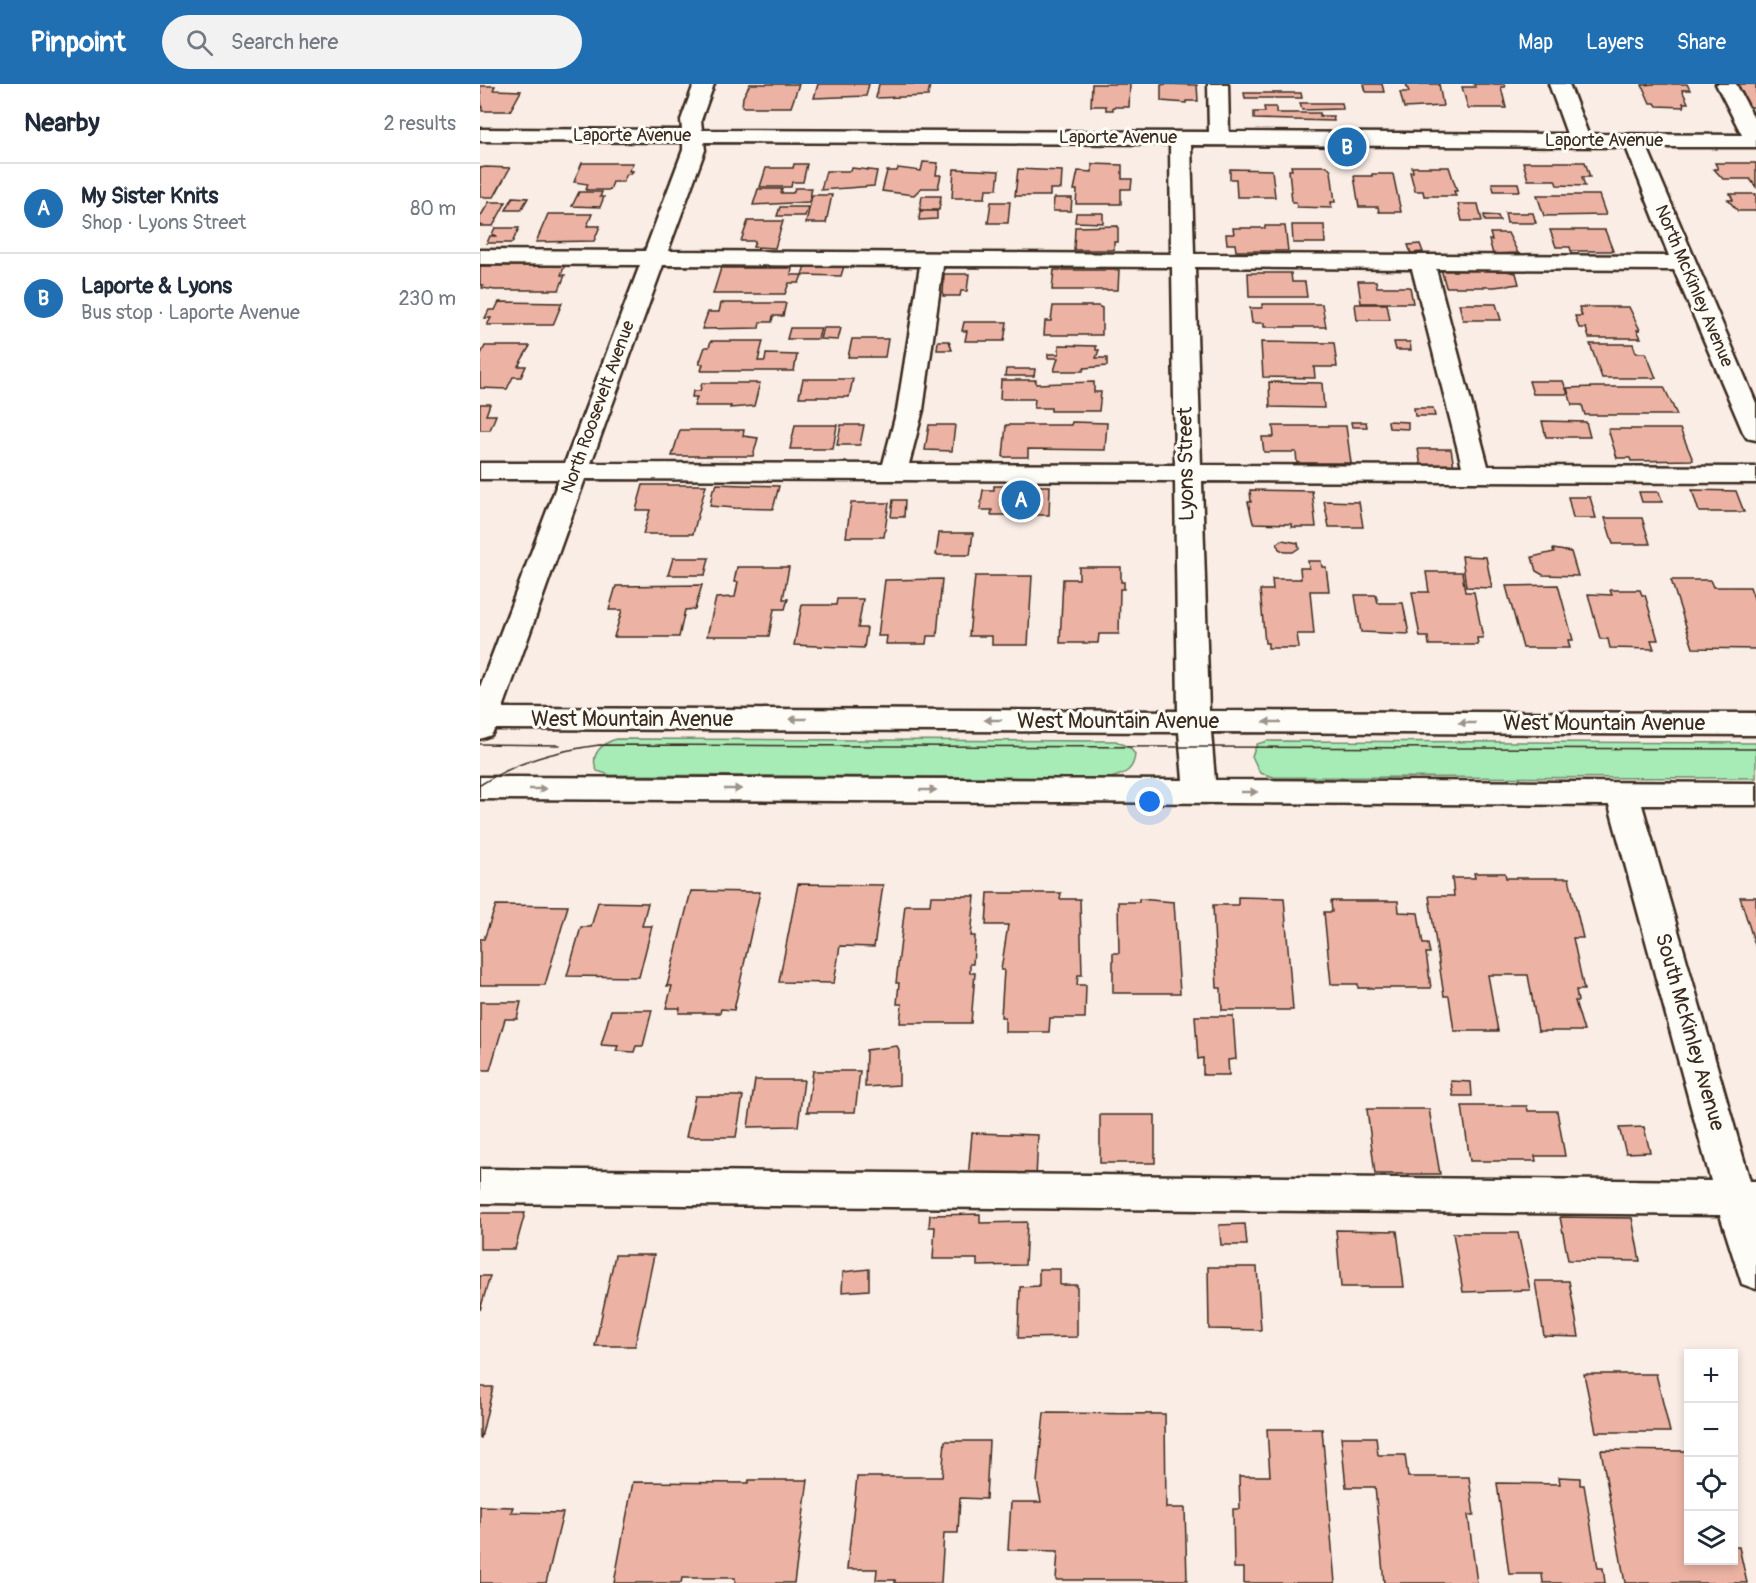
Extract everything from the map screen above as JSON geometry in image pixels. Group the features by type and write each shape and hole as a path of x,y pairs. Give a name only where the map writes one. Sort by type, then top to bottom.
{"street":[{"name":"North Roosevelt Avenue","path":"482,721 694,150 691,120 704,84"},
{"path":"1218,84 1219,137"},
{"path":"1559,84 1580,140"},
{"path":"1726,84 1756,141"},
{"name":"Laporte Avenue","path":"480,135 1756,141"},
{"name":"Lyons Street","path":"1180,137 1186,473 1194,721 1200,791"},
{"name":"North McKinley Avenue","path":"1634,140 1683,263 1756,432"},
{"path":"480,257 1683,263"},
{"path":"894,471 910,410 932,261"},
{"path":"1422,261 1477,474"},
{"path":"480,471 1756,475"},
{"name":"West Mountain Avenue","path":"482,721 1756,724"},
{"path":"480,788 1756,794"},
{"name":"South McKinley Avenue","path":"1622,793 1747,1198 1756,1271"},
{"path":"480,1186 1747,1198"}],"green space":[{"path":"616,739 1116,741 1130,748 1135,754 1131,768 1111,778 610,775 597,771 594,760 598,751"},
{"path":"1267,741 1756,743 1756,778 1274,777 1260,773 1252,756 1257,744"}],"building":[{"path":"750,84 799,84 791,107 742,107 743,97"},
{"path":"818,84 869,84 866,96 814,98"},
{"path":"879,84 930,84 928,96 876,98"},
{"path":"1092,84 1130,84 1129,107 1113,107 1113,110 1106,110 1106,106 1091,106"},
{"path":"1364,84 1382,84 1384,92 1366,92"},
{"path":"1406,84 1439,84 1443,106 1404,108 1400,92 1409,92"},
{"path":"1474,84 1504,84 1505,87 1501,87 1506,108 1468,108 1462,87 1475,87"},
{"path":"1687,84 1690,90 1682,90 1688,103 1683,103 1684,107 1657,106 1655,103 1650,103 1642,85"},
{"path":"1736,84 1756,84 1756,107 1748,107"},
{"path":"1161,85 1197,85 1198,101 1186,101 1186,103 1161,101"},
{"path":"480,86 495,86 493,90 521,91 510,111 482,111"},
{"path":"1244,93 1301,93 1302,98 1245,98"},
{"path":"1300,103 1342,103 1343,109 1302,110"},
{"path":"1264,107 1276,107 1276,113 1320,113 1320,116 1333,116 1334,121 1254,119 1254,112 1265,112"},
{"path":"923,162 938,163 936,175 941,175 938,188 921,188 914,195 882,191 887,171 897,171 898,168 921,171"},
{"path":"1523,162 1585,162 1590,177 1582,177 1585,186 1557,185 1555,180 1528,180"},
{"path":"582,163 633,163 629,171 633,171 627,174 623,182 613,182 610,190 586,190 588,184 574,182"},
{"path":"1715,163 1756,163 1756,187 1750,179 1723,179 1714,169 1718,169"},
{"path":"794,164 807,164 803,182 792,182 791,187 760,187 766,168 793,168"},
{"path":"1092,164 1122,165 1122,179 1132,179 1131,189 1121,189 1121,204 1076,204 1077,190 1074,190 1078,171 1092,172"},
{"path":"1291,166 1327,166 1331,171 1335,202 1331,202 1332,208 1297,207 1296,202 1292,202 1289,170 1292,170"},
{"path":"1412,167 1449,167 1457,191 1454,191 1456,196 1424,196 1423,191 1415,191 1410,172 1413,172"},
{"path":"480,168 510,168 494,197 480,197"},
{"path":"852,168 877,171 874,186 821,190 826,171 851,171"},
{"path":"954,169 999,171 997,189 986,189 985,198 952,198"},
{"path":"1018,169 1062,171 1061,189 1050,189 1050,196 1015,196"},
{"path":"1230,169 1272,170 1275,197 1237,197 1236,179 1230,179"},
{"path":"1372,174 1393,174 1401,212 1379,212 1378,207 1359,207 1354,176 1372,176"},
{"path":"1492,183 1518,183 1520,191 1494,191"},
{"path":"795,188 812,188 809,202 753,205 758,189 782,189 781,193 793,193"},
{"path":"579,192 602,192 600,197 604,197 600,207 572,206"},
{"path":"1730,194 1756,194 1756,211 1738,211 1728,200 1733,200"},
{"path":"812,195 832,195 826,223 806,223"},
{"path":"1537,195 1599,195 1606,215 1544,216"},
{"path":"922,196 941,196 939,210 920,210"},
{"path":"513,197 528,198 521,210 506,210"},
{"path":"1054,198 1072,198 1071,211 1053,211"},
{"path":"489,202 506,202 493,226 480,226 480,217"},
{"path":"991,202 1010,202 1008,223 988,223"},
{"path":"1458,204 1478,204 1482,221 1462,221"},
{"path":"780,207 808,207 805,216 777,216"},
{"path":"920,211 937,211 937,219 919,220"},
{"path":"1076,213 1103,213 1103,223 1075,222"},
{"path":"1505,213 1533,213 1536,223 1507,223"},
{"path":"548,214 592,214 587,226 600,226 594,241 536,242"},
{"path":"1484,215 1498,216 1500,221 1485,221"},
{"path":"748,221 783,221 775,248 753,247 755,241 741,241"},
{"path":"1292,225 1324,225 1325,243 1293,243"},
{"path":"1118,226 1118,242 1114,242 1114,250 1074,250 1075,227"},
{"path":"1265,226 1285,226 1288,251 1236,251 1235,244 1227,244 1226,234 1234,234 1233,228 1265,228"},
{"path":"495,228 519,228 512,243 487,243 490,236 497,236 492,234"},
{"path":"1550,230 1605,230 1613,251 1571,251 1570,247 1556,247"},
{"path":"1490,233 1508,233 1518,253 1493,254 1489,240 1492,240"},
{"path":"1420,244 1423,252 1411,253 1408,245"},
{"path":"565,265 561,275 565,275 559,290 495,290 482,288 483,285 480,285 480,266"},
{"path":"805,266 844,266 841,276 802,275"},
{"path":"721,268 792,268 791,275 802,275 799,283 789,283 785,294 713,294"},
{"path":"1441,269 1506,271 1516,273 1519,284 1494,287 1446,287"},
{"path":"1054,270 1119,270 1118,290 1052,290"},
{"path":"1248,273 1291,273 1292,282 1305,282 1307,297 1249,297"},
{"path":"944,274 969,274 967,291 961,291 960,296 943,296"},
{"path":"1358,281 1376,281 1377,287 1410,287 1413,303 1361,303"},
{"path":"499,302 562,303 553,325 487,325 491,318 485,318 489,310 495,310"},
{"path":"721,303 786,303 783,316 773,316 772,322 760,322 759,328 702,329 708,312 719,312"},
{"path":"1262,304 1322,304 1326,327 1264,327 1264,323 1252,323 1250,308 1262,308"},
{"path":"1355,304 1387,304 1390,320 1357,320"},
{"path":"1459,304 1496,304 1501,320 1463,320"},
{"path":"1053,306 1098,306 1102,308 1102,335 1044,335 1045,321 1051,321"},
{"path":"1579,307 1629,307 1640,330 1637,330 1641,338 1589,338 1586,328 1579,328 1575,316 1582,316"},
{"path":"964,322 1007,322 1004,341 965,341 967,331 962,331"},
{"path":"790,328 821,328 818,339 787,339"},
{"path":"823,328 841,328 838,340 820,339"},
{"path":"852,339 888,339 885,357 848,357"},
{"path":"711,341 763,341 758,361 765,361 766,354 797,355 794,371 701,371 703,364 699,364 705,347 709,347"},
{"path":"938,341 949,341 952,350 937,350"},
{"path":"1261,342 1334,343 1337,367 1314,367 1315,378 1263,377"},
{"path":"1394,342 1410,342 1411,350 1396,350"},
{"path":"1590,344 1633,344 1636,353 1646,353 1656,378 1602,378"},
{"path":"1059,345 1096,346 1096,350 1099,350 1096,358 1107,358 1107,366 1084,368 1083,371 1054,371 1058,358 1048,358 1048,354 1059,354"},
{"path":"485,346 530,346 518,366 526,366 521,377 513,377 507,389 480,388 480,356"},
{"path":"1006,369 1035,369 1034,376 1005,376"},
{"path":"803,379 853,379 849,397 799,397"},
{"path":"1001,380 1036,380 1036,384 1094,382 1094,392 1101,392 1099,411 1051,411 1051,408 1034,408 1035,399 1000,399"},
{"path":"1529,381 1563,381 1568,394 1533,394"},
{"path":"1269,382 1322,383 1324,408 1270,407"},
{"path":"702,383 760,383 754,406 730,408 731,406 694,406 697,397 692,397 693,391 700,391"},
{"path":"1664,387 1677,415 1585,415 1582,405 1572,405 1567,388"},
{"path":"480,404 490,404 486,415 496,415 490,430 480,430"},
{"path":"1414,408 1433,408 1435,416 1415,416"},
{"path":"1388,421 1408,422 1408,429 1389,428"},
{"path":"1542,421 1586,422 1590,437 1546,437"},
{"path":"1072,422 1107,423 1105,450 1028,449 1028,457 1003,457 1006,425 1071,425"},
{"path":"1351,422 1366,422 1367,427 1352,427"},
{"path":"795,425 837,425 833,449 790,449"},
{"path":"841,425 864,425 860,445 837,445"},
{"path":"929,425 955,425 952,451 925,450"},
{"path":"1273,426 1346,426 1351,463 1297,463 1296,452 1264,452 1262,437 1274,437"},
{"path":"1608,429 1680,429 1693,460 1631,461 1630,458 1617,458"},
{"path":"680,430 744,430 743,436 758,438 753,456 672,456"},
{"path":"1418,449 1451,449 1454,467 1421,466"},
{"path":"717,484 779,486 773,509 735,508 710,506 713,489"},
{"path":"643,485 706,485 693,534 643,534 650,510 636,510"},
{"path":"994,486 1050,486 1049,515 991,515 992,510 980,510 983,490 994,490"},
{"path":"1250,490 1312,491 1316,527 1253,523 1248,502 1251,502"},
{"path":"1692,490 1736,491 1744,512 1699,512"},
{"path":"1639,492 1659,492 1662,502 1642,502"},
{"path":"1568,497 1590,497 1596,518 1573,518"},
{"path":"893,500 905,500 904,517 891,517"},
{"path":"1324,501 1359,502 1363,527 1329,527"},
{"path":"851,503 889,503 884,537 846,537"},
{"path":"1605,518 1642,518 1650,544 1613,544"},
{"path":"939,533 973,533 970,555 936,555"},
{"path":"1282,540 1298,543 1299,548 1293,552 1285,552 1279,549 1277,544"},
{"path":"1553,549 1571,552 1578,576 1543,575 1536,571 1532,557 1554,552"},
{"path":"1462,556 1486,557 1492,588 1466,587"},
{"path":"673,558 709,558 705,575 668,575"},
{"path":"1308,561 1321,561 1322,567 1326,567 1329,591 1310,591 1314,634 1297,634 1299,648 1268,648 1268,643 1265,643 1260,590 1273,590 1272,579 1301,579 1300,568 1309,568"},
{"path":"737,567 789,567 783,599 788,599 785,609 774,609 769,636 707,636 716,598 735,597 738,582 734,582"},
{"path":"1079,567 1121,567 1121,582 1124,582 1124,589 1120,589 1119,634 1099,634 1098,643 1060,643 1063,579 1079,579"},
{"path":"1426,572 1462,572 1465,592 1474,592 1483,638 1477,638 1478,645 1429,645 1428,637 1420,637 1412,592 1429,592"},
{"path":"975,576 1032,576 1028,645 992,645 992,636 969,636"},
{"path":"942,579 937,636 927,636 926,644 886,644 887,636 878,636 885,580"},
{"path":"1671,580 1710,580 1713,587 1750,587 1756,604 1756,649 1693,648"},
{"path":"702,585 695,609 685,610 679,637 614,637 622,610 609,610 616,586"},
{"path":"1558,585 1573,640 1568,640 1570,648 1523,648 1506,586"},
{"path":"1610,590 1640,590 1642,595 1645,595 1658,640 1651,640 1654,649 1610,648 1608,639 1600,639 1588,594 1612,595"},
{"path":"1355,595 1376,595 1378,603 1403,603 1409,634 1361,632"},
{"path":"837,599 863,599 858,628 867,628 864,648 794,645 802,605 836,605"},
{"path":"1474,873 1505,873 1506,878 1569,878 1583,938 1573,938 1584,990 1576,990 1578,1001 1575,1001 1584,1031 1538,1031 1528,975 1488,975 1498,1031 1454,1031 1449,996 1444,996 1429,896 1454,896 1452,878 1475,878"},
{"path":"798,884 883,885 874,947 840,946 834,983 779,982"},
{"path":"691,891 760,892 734,1010 721,1009 720,1013 679,1013 680,1008 666,1008 672,986 667,986"},
{"path":"988,893 1061,893 1060,899 1080,899 1082,975 1078,975 1077,985 1086,985 1085,1018 1050,1018 1049,1032 1005,1032 1005,1017 1001,1017 1004,970 1001,970 1008,925 986,925"},
{"path":"931,896 975,896 971,936 975,936 973,964 970,964 970,973 975,973 971,1023 900,1023 902,1004 897,1004 899,983 896,983 905,905 930,905"},
{"path":"1238,897 1284,898 1293,1010 1222,1010 1221,988 1217,988 1213,905 1238,905"},
{"path":"1740,897 1756,897 1756,948"},
{"path":"1139,899 1174,902 1180,993 1113,993 1113,953 1119,953 1118,902 1139,902"},
{"path":"1331,901 1398,901 1399,912 1418,913 1423,944 1428,944 1430,953 1426,953 1431,988 1358,988 1358,984 1331,984 1324,912 1332,912"},
{"path":"598,902 648,903 642,926 652,926 639,977 567,976 581,927 591,927"},
{"path":"496,905 568,906 545,985 480,985 480,939 484,939"},
{"path":"480,1002 521,1002 517,1019 505,1019 490,1070 480,1070"},
{"path":"611,1010 652,1010 643,1046 636,1046 634,1052 616,1051 618,1046 601,1045"},
{"path":"1195,1016 1233,1016 1236,1059 1228,1060 1229,1075 1203,1075 1203,1058 1198,1059"},
{"path":"897,1046 899,1085 865,1087 866,1050"},
{"path":"813,1071 860,1071 855,1112 807,1112"},
{"path":"755,1080 804,1080 798,1126 748,1127"},
{"path":"1451,1081 1471,1082 1472,1096 1453,1096"},
{"path":"695,1096 743,1096 736,1137 686,1137"},
{"path":"1462,1106 1527,1106 1528,1111 1557,1111 1565,1156 1535,1156 1536,1161 1470,1161"},
{"path":"1367,1109 1429,1109 1440,1174 1375,1174"},
{"path":"1100,1115 1155,1115 1155,1163 1100,1163"},
{"path":"1644,1127 1650,1152 1626,1153 1619,1128"},
{"path":"972,1133 1038,1135 1036,1179 968,1179"},
{"path":"480,1213 525,1213 515,1249 480,1249"},
{"path":"980,1214 980,1223 1027,1222 1025,1265 977,1266 977,1259 933,1259 935,1227 929,1227 930,1215"},
{"path":"1560,1217 1632,1218 1640,1261 1568,1260"},
{"path":"1245,1224 1247,1245 1221,1245 1219,1225"},
{"path":"1336,1230 1397,1231 1404,1287 1341,1287"},
{"path":"1453,1233 1518,1233 1530,1290 1463,1292"},
{"path":"615,1255 654,1255 635,1346 595,1346"},
{"path":"1208,1267 1257,1267 1261,1330 1209,1329"},
{"path":"869,1269 869,1290 842,1292 843,1272"},
{"path":"1039,1269 1060,1269 1060,1285 1077,1285 1077,1337 1018,1338 1020,1287 1039,1286"},
{"path":"480,1276 490,1276 480,1310"},
{"path":"1535,1281 1569,1281 1579,1337 1544,1336"},
{"path":"1584,1374 1656,1374 1670,1432 1596,1432"},
{"path":"480,1387 493,1387 481,1438 480,1438"},
{"path":"1044,1413 1165,1414 1166,1508 1185,1508 1187,1580 1056,1580 1058,1551 1008,1550 1011,1502 1041,1502 1037,1482"},
{"path":"1267,1429 1322,1429 1335,1583 1244,1583 1244,1568 1234,1568 1233,1509 1240,1509 1239,1476 1270,1476"},
{"path":"1341,1437 1376,1437 1378,1455 1405,1455 1408,1477 1469,1477 1474,1515 1468,1515 1477,1583 1384,1583 1375,1487 1346,1487"},
{"path":"945,1441 989,1441 986,1499 960,1498 958,1533 944,1533 941,1583 895,1583 895,1580 876,1580 877,1569 847,1569 857,1477 942,1477"},
{"path":"1601,1450 1684,1451 1684,1565 1738,1565 1739,1547 1747,1583 1625,1583"},
{"path":"1559,1477 1580,1478 1580,1485 1584,1485 1598,1568 1603,1568 1605,1583 1543,1583 1542,1574 1509,1574 1497,1483 1560,1484"},
{"path":"749,1480 808,1480 794,1583 735,1583 735,1578 682,1578 681,1583 614,1583 633,1482 748,1483"},
{"path":"480,1506 513,1507 511,1512 563,1513 546,1583 480,1583"}],"tram line":[{"path":"480,744 560,745"},
{"path":"480,785 508,769 537,758 599,745 1756,749"}],"place":[{"name":"Laporte & Lyons","path":"1347,147"},
{"name":"My Sister Knits","path":"1021,500"}]}
